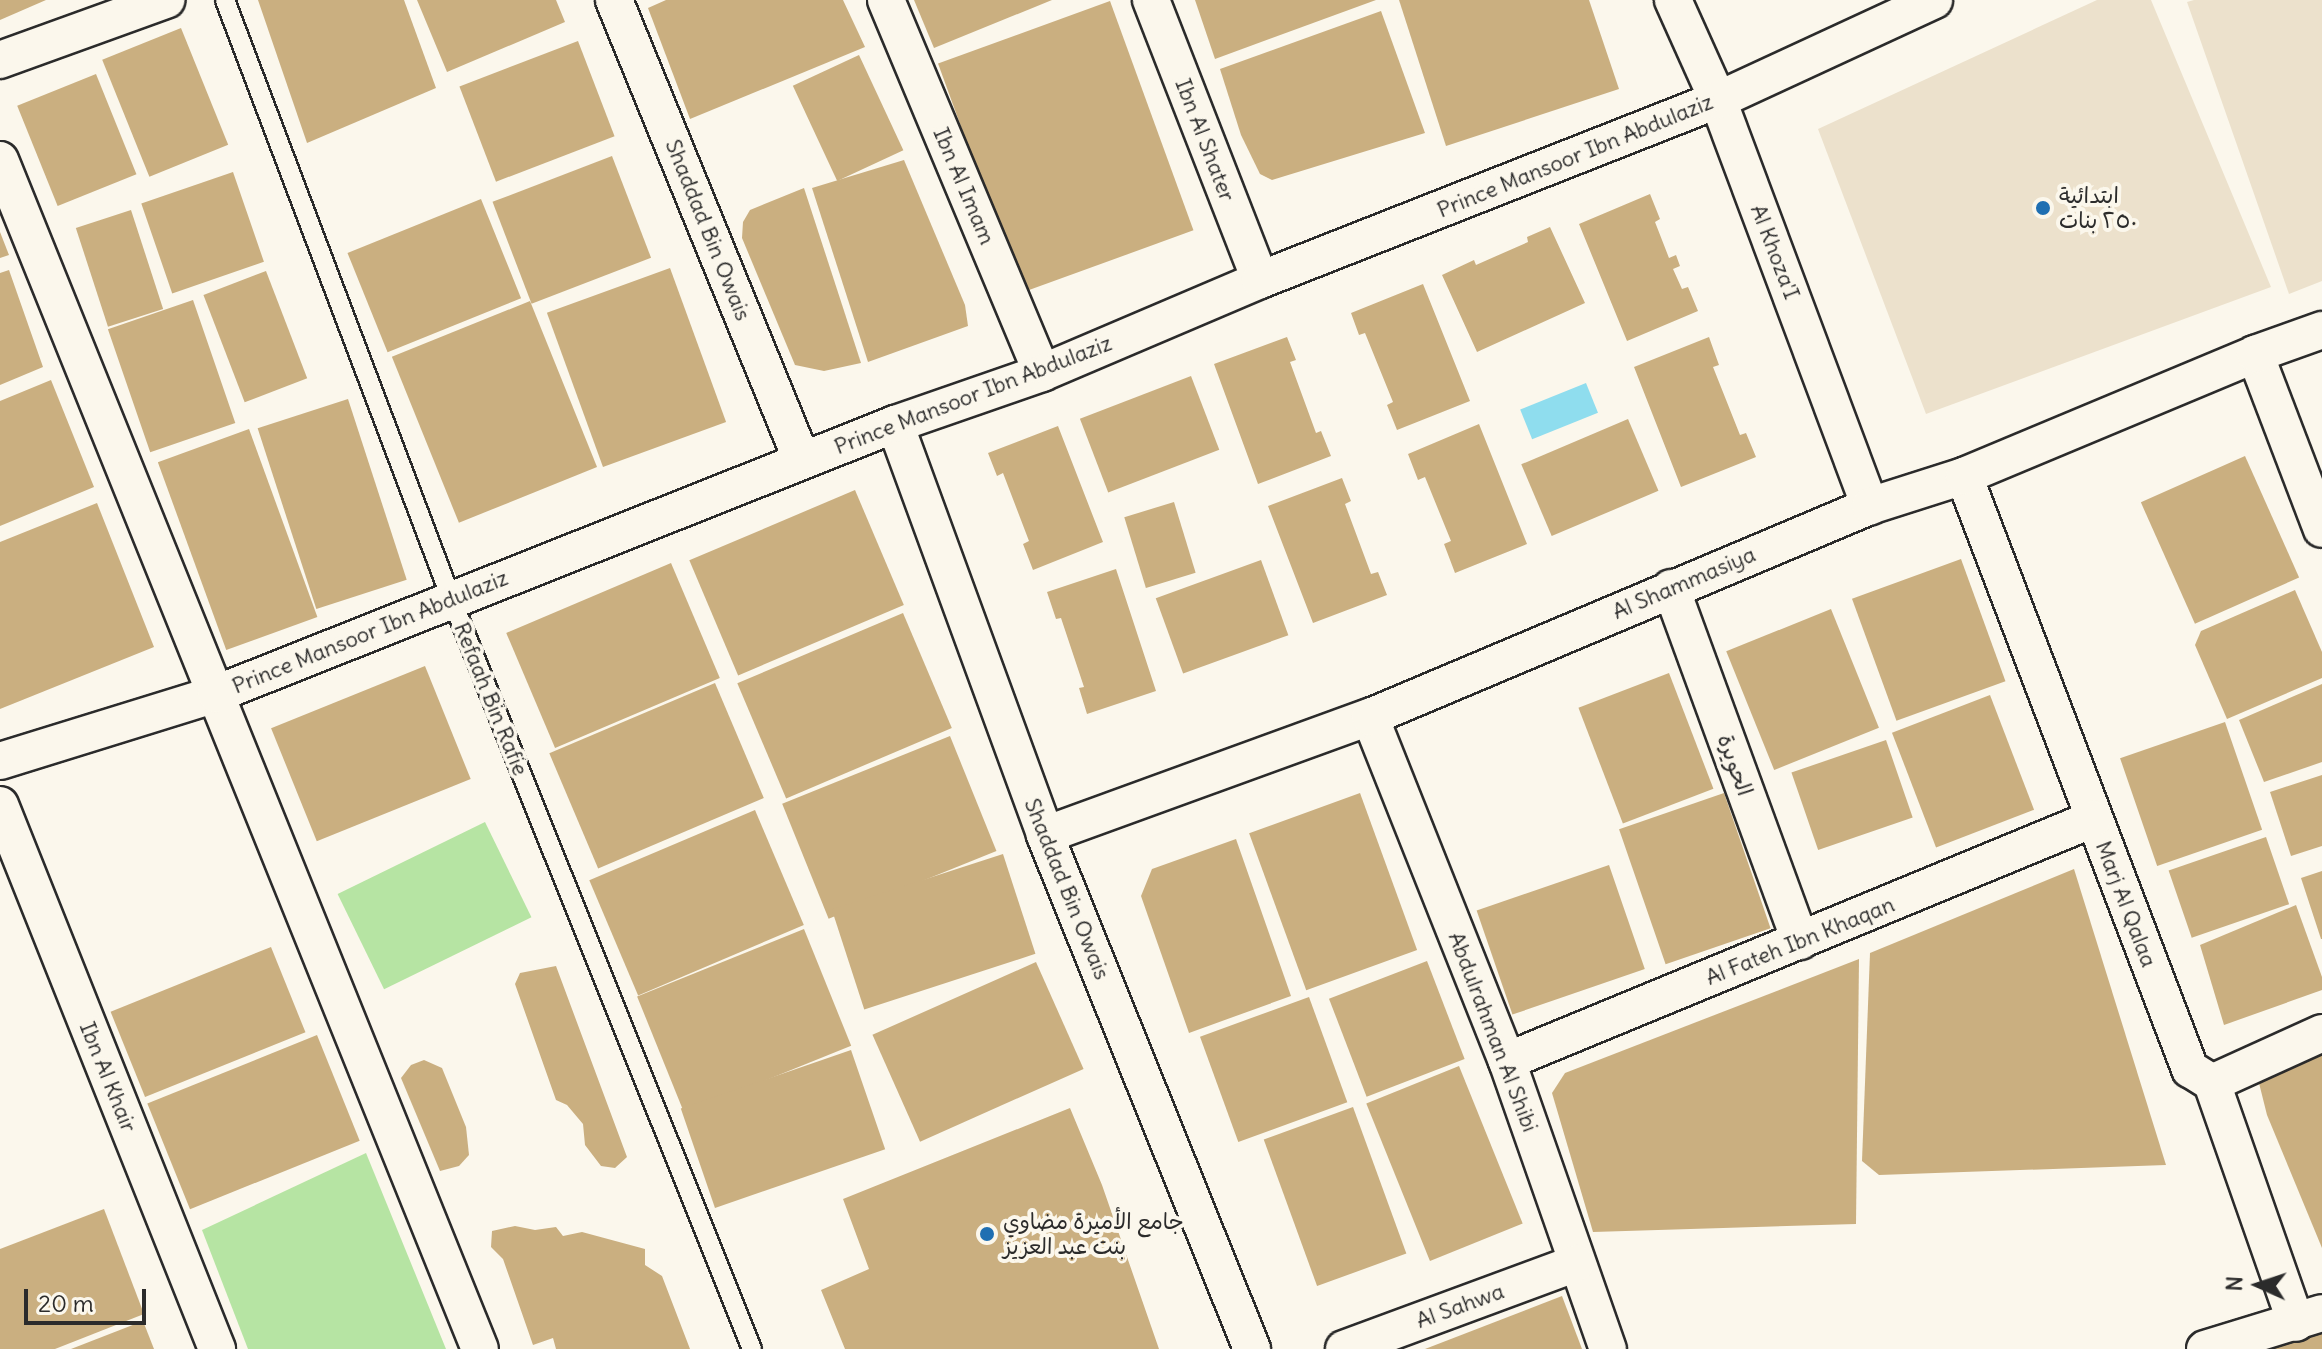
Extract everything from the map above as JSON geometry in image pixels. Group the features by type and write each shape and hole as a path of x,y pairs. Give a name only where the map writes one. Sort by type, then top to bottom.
{"street":[{"path":"0,60 166,0"},
{"name":"Shaddad Bin Owais","path":"614,0 802,460"},
{"name":"Ibn Al Imam","path":"886,0 1042,373"},
{"name":"Ibn Al Shater","path":"1151,0 1260,280"},
{"name":"Al Khoza'I","path":"1673,0 1718,100 1870,506"},
{"name":"Prince Mansoor Ibn Abdulaziz","path":"0,761 216,694 802,460 1042,373 1260,280 1718,100 1934,0"},
{"path":"0,160 480,1349"},
{"name":"Al Shammasiya","path":"1045,835 1370,717 1870,506 1964,476 2255,354 2322,330"},
{"path":"2255,354 2322,529"},
{"name":"Shaddad Bin Owais","path":"895,424 1045,835 1252,1349"},
{"name":"Marj Al Qalaa","path":"1964,476 2190,1069 2212,1083 2309,1318"},
{"name":"الحويرة","path":"1671,588 1800,941"},
{"name":"Abdulrahman Al Shibi","path":"1370,717 1507,1061 1608,1349"},
{"name":"Ibn Al Khair","path":"0,805 217,1349"},
{"name":"Al Fateh Ibn Khaqan","path":"1507,1061 2093,819"},
{"path":"2212,1083 2322,1033"},
{"name":"Al Sahwa","path":"1344,1349 1576,1263"},
{"path":"2205,1349 2309,1318"}],"lane":[{"name":"Refaah Bin Rafie","path":"225,0 451,598 752,1349"}],"shaded area":[{"name":"ابتدائية ٢٥٠ بنات","path":"2097,0 2151,0 2271,287 1926,414 1818,129"},
{"path":"2322,0 2322,281 2289,294 2187,2"}],"green space":[{"path":"485,822 531,917 384,989 338,894"},
{"path":"366,1153 446,1349 248,1349 202,1230"}],"water":[{"path":"1586,383 1598,413 1532,439 1520,410"}],"building":[{"path":"0,0 46,0 0,20"},
{"path":"258,0 404,0 436,88 307,143"},
{"path":"417,0 556,0 565,22 447,72"},
{"path":"666,0 843,0 865,47 690,119 648,8"},
{"path":"914,0 1052,0 934,48"},
{"path":"1195,0 1376,0 1215,59"},
{"path":"1399,0 1589,0 1619,89 1446,146"},
{"path":"1110,1 1193,230 1021,293 938,64"},
{"path":"1381,11 1425,133 1272,180 1260,174 1241,135 1220,69"},
{"path":"181,28 228,145 149,177 102,60"},
{"path":"578,41 615,136 496,182 459,87"},
{"path":"859,55 903,150 837,181 793,86"},
{"path":"96,74 136,174 58,206 17,106"},
{"path":"612,156 651,258 532,304 493,202"},
{"path":"904,160 965,305 968,326 868,362 812,188"},
{"path":"233,172 264,262 172,293 141,204"},
{"path":"804,188 861,363 824,371 795,365 742,238 743,222 750,210"},
{"path":"1650,194 1660,219 1655,222 1669,258 1676,255 1680,266 1673,269 1682,289 1688,287 1698,311 1627,341 1579,224"},
{"path":"481,199 521,298 388,352 347,253"},
{"path":"131,210 163,309 108,327 76,228"},
{"path":"1550,227 1585,303 1477,352 1442,275 1474,260 1476,265 1528,242 1527,237"},
{"path":"0,232 9,255 0,258"},
{"path":"670,268 726,422 603,467 547,313"},
{"path":"9,270 43,367 0,385 0,273"},
{"path":"266,271 307,378 245,402 203,295"},
{"path":"1423,284 1470,401 1397,430 1387,405 1393,402 1365,333 1359,335 1351,313"},
{"path":"193,300 235,423 150,452 108,329"},
{"path":"530,301 597,467 459,523 392,357"},
{"path":"1287,337 1296,360 1290,362 1316,433 1321,431 1331,456 1258,484 1214,364"},
{"path":"1709,337 1719,365 1713,367 1740,435 1746,433 1756,457 1681,487 1634,367"},
{"path":"1191,376 1219,450 1108,492 1080,419"},
{"path":"51,380 94,487 0,526 0,401"},
{"path":"348,399 407,580 316,609 258,428"},
{"path":"1628,419 1658,491 1552,536 1521,464"},
{"path":"1479,424 1527,544 1455,573 1444,544 1451,541 1425,477 1418,480 1408,454"},
{"path":"1058,426 1103,542 1033,570 1023,544 1029,541 1003,473 997,476 988,453"},
{"path":"249,429 317,617 226,650 158,462"},
{"path":"2245,456 2299,578 2195,624 2141,502"},
{"path":"1342,478 1351,501 1345,504 1371,574 1378,572 1387,595 1313,623 1268,506"},
{"path":"855,490 904,605 738,675 689,560"},
{"path":"1174,502 1196,573 1146,588 1124,517"},
{"path":"97,503 154,647 0,709 0,542"},
{"path":"1961,559 2005,681 1896,721 1852,599"},
{"path":"1261,560 1288,635 1183,673 1156,598"},
{"path":"671,563 720,678 555,748 506,633"},
{"path":"1116,569 1156,691 1087,714 1079,688 1084,687 1061,618 1056,619 1047,592"},
{"path":"2295,590 2322,652 2322,678 2227,719 2195,645 2201,631"},
{"path":"1831,609 1879,728 1774,770 1726,651"},
{"path":"903,613 952,728 786,798 737,683"},
{"path":"425,666 471,779 317,841 271,728"},
{"path":"1669,673 1713,789 1623,824 1578,708"},
{"path":"715,683 764,798 598,868 549,753"},
{"path":"2322,684 2322,762 2264,782 2239,720"},
{"path":"1990,695 2034,810 1936,847 1892,733"},
{"path":"2225,722 2262,830 2157,866 2120,758"},
{"path":"950,736 996,851 829,919 782,804"},
{"path":"1886,740 1913,818 1818,850 1791,773"},
{"path":"2322,775 2322,846 2291,856 2270,792"},
{"path":"1360,793 1417,950 1306,990 1249,833"},
{"path":"1724,793 1771,928 1666,964 1619,829"},
{"path":"755,810 804,925 638,995 589,880"},
{"path":"2266,837 2289,904 2192,938 2169,871"},
{"path":"1236,839 1291,996 1189,1033 1141,896 1152,869"},
{"path":"1003,854 1035,954 864,1009 832,910"},
{"path":"1609,865 1645,969 1512,1015 1477,911"},
{"path":"2074,869 2166,1165 1879,1175 1862,1161 1870,953"},
{"path":"2322,871 2322,939 2321,939 2301,878"},
{"path":"2296,905 2322,977 2322,990 2224,1025 2200,945"},
{"path":"804,929 851,1046 684,1113 637,996"},
{"path":"271,947 305,1032 145,1097 111,1012"},
{"path":"1859,959 1856,1224 1593,1232 1552,1093 1565,1073"},
{"path":"1427,961 1465,1059 1367,1097 1329,999"},
{"path":"1036,962 1084,1069 920,1142 872,1035"},
{"path":"556,966 627,1157 615,1168 601,1166 585,1145 583,1124 567,1105 556,1100 515,984 520,973"},
{"path":"1309,997 1347,1102 1238,1142 1200,1037"},
{"path":"317,1035 360,1141 190,1209 147,1104"},
{"path":"851,1050 885,1149 715,1208 681,1109"},
{"path":"2322,1055 2322,1248 2267,1115 2259,1083"},
{"path":"424,1060 442,1068 466,1127 469,1155 459,1166 440,1171 401,1078 411,1065"},
{"path":"1459,1066 1523,1224 1430,1261 1366,1103"},
{"path":"1353,1107 1406,1254 1317,1286 1264,1139"},
{"name":"جامع الأميرة مضاوي بنت عبد العزيز","path":"1070,1108 1102,1185 1159,1349 845,1349 821,1290 869,1269 843,1199"},
{"path":"104,1209 144,1314 55,1349 0,1349 0,1249"},
{"path":"515,1226 535,1230 556,1227 563,1236 582,1232 645,1249 645,1265 662,1276 690,1349 556,1349 553,1338 533,1345 503,1259 491,1247 492,1231"},
{"path":"1562,1296 1582,1349 1425,1349"},
{"path":"143,1321 154,1349 71,1349"},
{"path":"2322,1323 2322,1349 2258,1349"}],"place":[{"name":"ابتدائية ٢٥٠ بنات","path":"2043,208"},
{"name":"جامع الأميرة مضاوي بنت عبد العزيز","path":"987,1234"}]}
